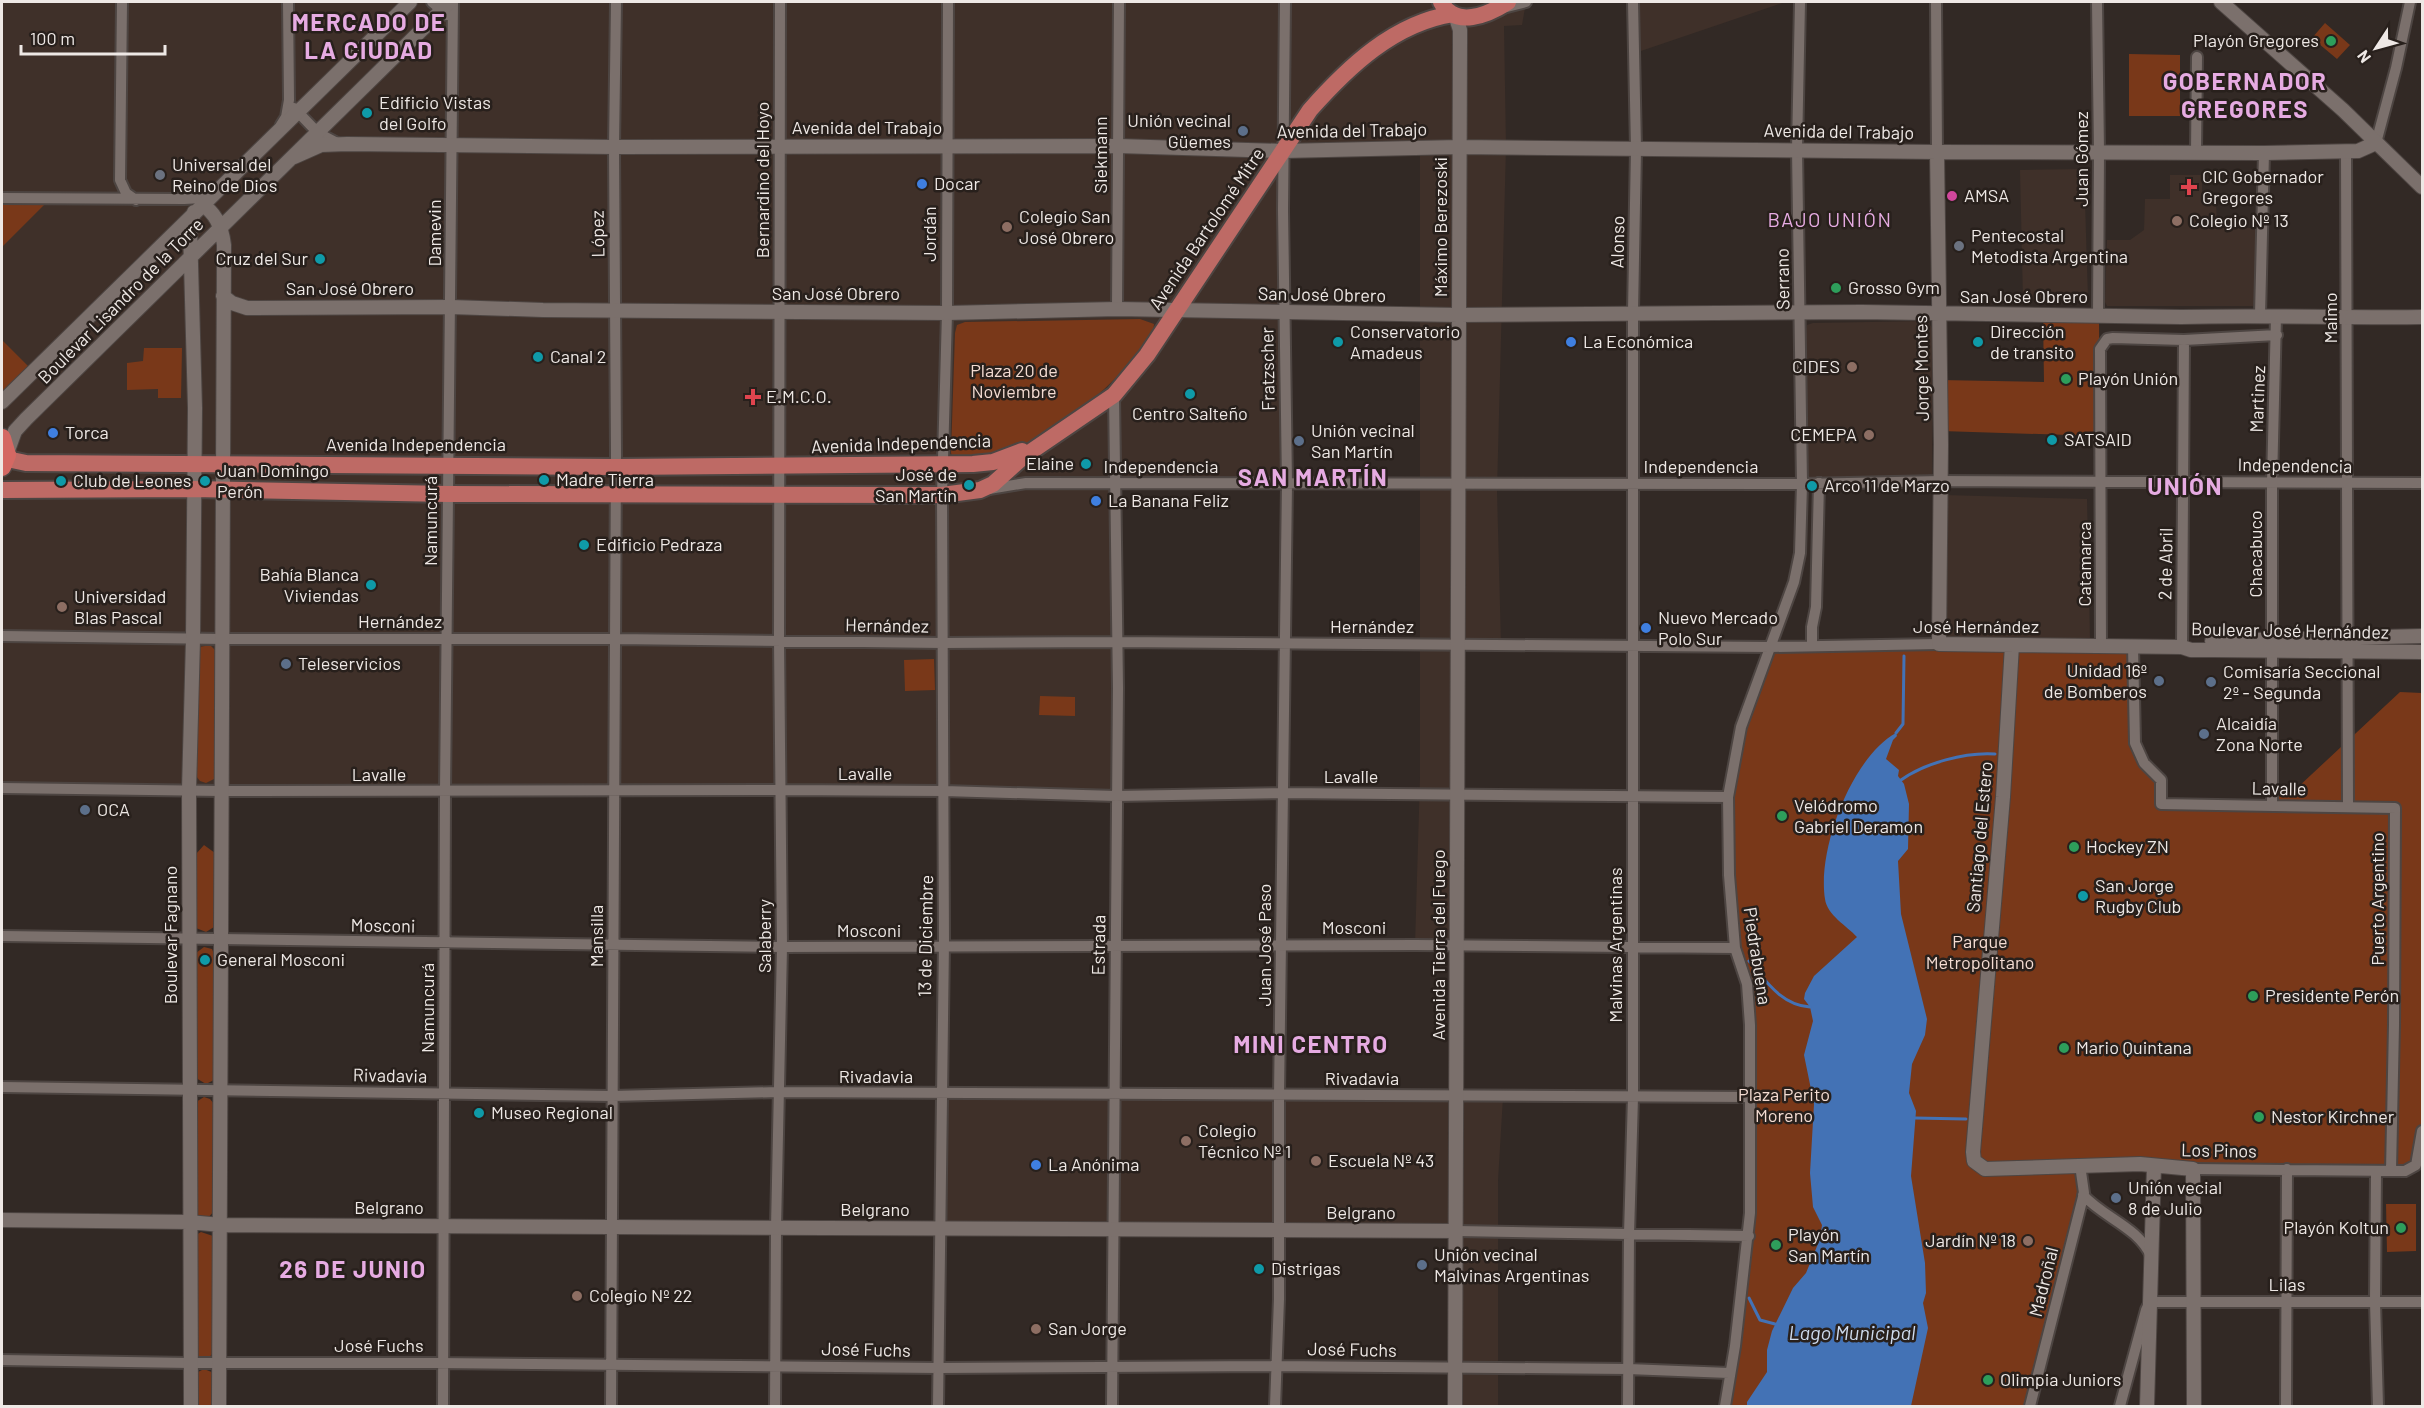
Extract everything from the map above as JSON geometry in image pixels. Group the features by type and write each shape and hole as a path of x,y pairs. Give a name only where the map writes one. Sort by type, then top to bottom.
{"main road":[{"name":"Avenida Bartolomé Mitre","path":"1392,38 1434,2"},
{"path":"1441,2 1454,15"},
{"name":"Avenida Bartolomé Mitre","path":"1050,438 1114,395 1147,355 1310,110 1328,89 1364,55 1392,38 1430,20 1454,15 1468,18 1496,8"},
{"name":"Avenida Independencia","path":"3,453 12,460 26,463 943,465 973,464 1005,459 1050,438"},
{"name":"Avenida Independencia","path":"2,489 193,489 448,494 942,495 980,490 996,482 1017,461 1050,438"},
{"path":"973,464 995,469 996,482"}],"street":[{"path":"122,2 120,180 126,193 137,200"},
{"path":"275,135 286,117 289,100 288,2"},
{"name":"Boulevar Lisandro de la Torre","path":"2,402 410,2"},
{"name":"López","path":"616,2 614,147 616,466"},
{"name":"Bernardino del Hoyo","path":"779,466 780,2"},
{"name":"Jordán","path":"943,465 947,313 948,2"},
{"name":"Siekmann","path":"1117,309 1119,2"},
{"name":"Fratzscher","path":"1285,2 1283,151 1287,483"},
{"path":"1460,43 1465,27 1496,8 1527,2"},
{"name":"Alonso","path":"1633,2 1636,149 1633,483"},
{"name":"Serrano","path":"1800,2 1797,149 1802,484"},
{"name":"Jorge Montes","path":"1936,2 1940,481"},
{"name":"Juan Gómez","path":"2097,2 2098,316"},
{"path":"2221,2 2343,110 2422,187"},
{"path":"2376,143 2396,68 2410,2"},
{"name":"Boulevar Lisandro de la Torre","path":"3,453 18,428 294,157 444,4"},
{"name":"Damevin","path":"444,4 452,26 448,465"},
{"name":"Máximo Berezoski","path":"1454,15 1460,30 1459,484"},
{"path":"2196,152 2198,57"},
{"path":"289,100 298,113 318,133 334,142 347,144"},
{"path":"2352,152 2376,143"},
{"name":"Avenida del Trabajo","path":"294,157 321,145 347,144 614,147 1118,146 1283,151 1459,147 1937,152 2352,152"},
{"name":"Maimo","path":"2347,484 2347,318 2352,152"},
{"path":"2260,315 2264,153"},
{"path":"2,198 184,199 202,198 217,190"},
{"path":"184,199 214,215 221,228 224,245 224,639 221,791 222,1225 219,1407"},
{"name":"Boulevar Fagnano","path":"191,1407 189,790 194,463 190,228 198,208"},
{"path":"224,245 238,211"},
{"name":"San José Obrero","path":"224,296 232,303 248,308 451,307 947,313 1117,309 1458,315 1634,312 2260,315 2347,318 2422,316"},
{"name":"Martinez","path":"2272,483 2276,316"},
{"path":"2101,482 2100,349 2107,339 2184,340 2277,335"},
{"name":"2 de Abril","path":"2182,646 2184,340"},
{"path":"1114,395 1117,483"},
{"name":"Namuncurá","path":"443,1407 448,465"},
{"name":"13 de Diciembre","path":"938,1407 944,791 943,465"},
{"name":"Mansilla","path":"611,1407 616,466"},
{"name":"Salaberry","path":"776,1407 776,1228 782,947 779,640 781,495 779,466"},
{"path":"1939,644 1940,481"},
{"name":"Independencia","path":"980,490 1012,484 1117,483 1802,484 1940,481 2422,483"},
{"name":"Catamarca","path":"2101,482 2101,646"},
{"name":"Estrada","path":"1112,1407 1115,1230 1113,1022 1116,947 1117,483"},
{"name":"Juan José Paso","path":"1275,1407 1279,1299 1279,1095 1287,483"},
{"name":"Malvinas Argentinas","path":"1628,1407 1632,1097 1633,483"},
{"path":"1812,646 1812,627 1816,607 1819,483"},
{"name":"Chacabuco","path":"2272,483 2272,806"},
{"name":"Avenida Tierra del Fuego","path":"1455,1407 1459,484"},
{"name":"Piedrabuena","path":"1725,1407 1749,1236 1750,1097 1747,984 1735,948 1729,875 1728,797 1741,727 1797,570 1802,484"},
{"path":"2347,484 2348,807"},
{"name":"Hernández","path":"2,636 193,639 615,639 1771,647"},
{"name":"Boulevar José Hernández","path":"2182,646 2189,642 2273,646 2348,644 2422,636"},
{"name":"José Hernández","path":"1771,647 1939,644 2182,646"},
{"name":"Boulevar José Hernández","path":"2348,644 2422,652"},
{"name":"Santiago del Estero","path":"1985,1169 1976,1164 1973,1152 2003,797 2012,645"},
{"name":"Lavalle","path":"2133,646 2135,743 2144,763 2161,780 2161,804 2395,807"},
{"name":"Lavalle","path":"2,788 221,791 944,791 1116,796 1282,793 1728,797"},
{"name":"Puerto Argentino","path":"2391,1171 2395,807"},
{"name":"Mosconi","path":"2,936 782,947 1631,945 1735,948"},
{"name":"Rivadavia","path":"2,1087 612,1096 779,1092 1750,1097"},
{"name":"Los Pinos","path":"1985,1169 2080,1165 2411,1170 2416,1165 2422,1131"},
{"name":"Madroñal","path":"2030,1407 2083,1196 2080,1165"},
{"path":"2147,1407 2154,1166"},
{"path":"2193,1168 2194,1407"},
{"path":"2286,1407 2287,1169"},
{"path":"2376,1171 2375,1302 2378,1407"},
{"path":"2083,1196 2141,1239 2151,1257"},
{"name":"Belgrano","path":"2,1220 189,1222 222,1225 1457,1231 1749,1236"},
{"name":"Lilas","path":"2150,1302 2193,1300 2422,1302"},
{"path":"2120,1407 2145,1310 2150,1302"},
{"name":"José Fuchs","path":"2,1360 939,1368 1275,1366 1628,1369 1729,1373"}],"shaded area":[{"path":"2,2 1526,2 1522,25 1504,26 1506,147 1497,491 1501,644 1460,644 1457,945 1415,945 1420,777 1420,148 1283,152 1287,483 1117,483 1116,796 2,788"},
{"path":"1633,2 1785,2 1635,53"},
{"path":"2084,169 2088,298 2023,300 2020,170"},
{"path":"2170,175 2202,175 2202,200 2216,200 2217,228 2259,228 2256,298 2253,306 2107,306 2105,302 2107,240 2130,240 2144,230 2145,199 2170,199"},
{"path":"1927,321 1933,329 1932,474 1928,478 1808,478 1805,340 1807,325"},
{"path":"1944,495 2087,499 2090,638 1945,638"},
{"path":"942,1094 1503,1097 1498,1181 1498,1406 1455,1406 1457,1231 940,1229"}],"green space":[{"name":"Playón Gregores","path":"2325,23 2350,45 2337,59 2312,38"},
{"path":"2129,54 2180,55 2180,116 2129,116"},
{"path":"2,198 50,199 2,247"},
{"path":"2043,316 2099,320 2100,436 1941,431 1940,380 2044,382"},
{"name":"Plaza 20 de Noviembre","path":"1140,319 1154,324 1149,338 1112,381 1080,410 1044,434 1008,452 988,457 953,458 951,453 957,325 965,322"},
{"path":"2,340 33,371 2,402"},
{"path":"144,348 182,348 181,398 158,398 158,389 127,390 127,363 143,361"},
{"path":"211,646 215,650 216,658 216,772 214,779 206,783 200,781 196,776 199,647"},
{"name":"Parque Metropolitano","path":"2133,646 2135,743 2161,780 2161,804 2272,806 2272,790 2297,788 2400,692 2422,693 2422,1131 2411,1170 2081,1165 2084,1193 2030,1406 1725,1406 1749,1236 1750,1025 1735,948 1728,797 1741,727 1771,647"},
{"path":"934,659 935,690 905,691 904,660"},
{"path":"1040,696 1075,697 1075,716 1039,715"},
{"path":"204,845 215,853 215,923 214,927 206,932 196,928 195,924 196,854"},
{"path":"204,947 212,949 214,954 214,1080 206,1084 196,1078 196,953"},
{"path":"204,1097 210,1099 214,1104 214,1211 208,1218 199,1218 196,1215 196,1102"},
{"name":"Playón Koltun","path":"2386,1204 2416,1204 2416,1251 2387,1252"},
{"path":"201,1232 213,1236 214,1241 214,1351 209,1358 198,1359 195,1354 196,1235"},
{"path":"204,1369 214,1373 215,1406 194,1406 196,1373"}],"water":[{"name":"Lago Municipal","path":"1896,733 1897,736 1893,740 1886,759 1899,770 1898,776 1904,784 1909,804 1908,849 1898,861 1901,914 1927,1019 1925,1035 1912,1064 1909,1093 1916,1111 1911,1176 1925,1263 1926,1293 1923,1303 1928,1328 1911,1406 1747,1406 1747,1402 1767,1372 1767,1350 1772,1331 1793,1288 1806,1273 1820,1239 1822,1225 1813,1207 1810,1173 1814,1104 1804,1055 1813,1021 1810,1007 1804,999 1814,976 1857,937 1833,915 1825,899 1824,878 1832,831 1852,783 1865,762 1880,745"}],"waterway":[{"path":"1896,733 1903,724 1904,656"},
{"path":"1901,780 1922,768 1946,760 1971,755 1995,754"},
{"path":"1749,961 1782,997 1810,1007"},
{"path":"1915,1118 1966,1119"},
{"path":"1749,1298 1760,1320 1775,1324"}],"place":[{"name":"Playón Gregores","path":"2331,41"},
{"name":"Edificio Vistas del Golfo","path":"367,113"},
{"name":"Unión vecinal Güemes","path":"1243,131"},
{"name":"Universal del Reino de Dios","path":"160,175"},
{"name":"Docar","path":"922,184"},
{"name":"CIC Gobernador Gregores","path":"2189,187"},
{"name":"AMSA","path":"1952,196"},
{"name":"Colegio Nº 13","path":"2177,221"},
{"name":"Colegio San José Obrero","path":"1007,227"},
{"name":"Pentecostal Metodista Argentina","path":"1959,246"},
{"name":"Cruz del Sur","path":"320,259"},
{"name":"Grosso Gym","path":"1836,288"},
{"name":"Conservatorio Amadeus","path":"1338,342"},
{"name":"La Económica","path":"1571,342"},
{"name":"Dirección de transito","path":"1978,342"},
{"name":"Canal 2","path":"538,357"},
{"name":"CIDES","path":"1852,367"},
{"name":"Playón Unión","path":"2066,379"},
{"name":"Centro Salteño","path":"1190,394"},
{"name":"E.M.C.O.","path":"753,397"},
{"name":"Torca","path":"53,433"},
{"name":"CEMEPA","path":"1869,435"},
{"name":"SATSAID","path":"2052,440"},
{"name":"Unión vecinal San Martín","path":"1299,441"},
{"name":"Elaine","path":"1086,464"},
{"name":"Madre Tierra","path":"544,480"},
{"name":"Club de Leones","path":"61,481"},
{"name":"Juan Domingo Perón","path":"205,481"},
{"name":"José de San Martín","path":"969,485"},
{"name":"Arco 11 de Marzo","path":"1812,486"},
{"name":"La Banana Feliz","path":"1096,501"},
{"name":"Edificio Pedraza","path":"584,545"},
{"name":"Bahía Blanca Viviendas","path":"371,585"},
{"name":"Universidad Blas Pascal","path":"62,607"},
{"name":"Nuevo Mercado Polo Sur","path":"1646,628"},
{"name":"Teleservicios","path":"286,664"},
{"name":"Unidad 16º de Bomberos","path":"2159,681"},
{"name":"Comisaría Seccional 2º - Segunda","path":"2211,682"},
{"name":"Alcaidía Zona Norte","path":"2204,734"},
{"name":"OCA","path":"85,810"},
{"name":"Velódromo Gabriel Deramon","path":"1782,816"},
{"name":"Hockey ZN","path":"2074,847"},
{"name":"San Jorge Rugby Club","path":"2083,896"},
{"name":"General Mosconi","path":"205,960"},
{"name":"Presidente Perón","path":"2253,996"},
{"name":"Mario Quintana","path":"2064,1048"},
{"name":"Museo Regional","path":"479,1113"},
{"name":"Nestor Kirchner","path":"2259,1117"},
{"name":"Colegio Técnico Nº 1","path":"1186,1141"},
{"name":"Escuela Nº 43","path":"1316,1161"},
{"name":"La Anónima","path":"1036,1165"},
{"name":"Unión vecial 8 de Julio","path":"2116,1198"},
{"name":"Playón Koltun","path":"2401,1228"},
{"name":"Jardín Nº 18","path":"2028,1241"},
{"name":"Playón San Martín","path":"1776,1245"},
{"name":"Unión vecinal Malvinas Argentinas","path":"1422,1265"},
{"name":"Distrigas","path":"1259,1269"},
{"name":"Colegio Nº 22","path":"577,1296"},
{"name":"San Jorge","path":"1036,1329"},
{"name":"Olimpia Juniors","path":"1988,1380"}],"district":[{"name":"MERCADO DE LA CIUDAD","path":"369,37"},
{"name":"GOBERNADOR GREGORES","path":"2245,96"},
{"name":"BAJO UNIÓN","path":"1830,220"},
{"name":"SAN MARTÍN","path":"1313,478"},
{"name":"UNIÓN","path":"2185,487"},
{"name":"MINI CENTRO","path":"1311,1045"},
{"name":"26 DE JUNIO","path":"353,1270"}],"park label":[{"name":"Plaza Perito Moreno","path":"1784,1105"}]}
